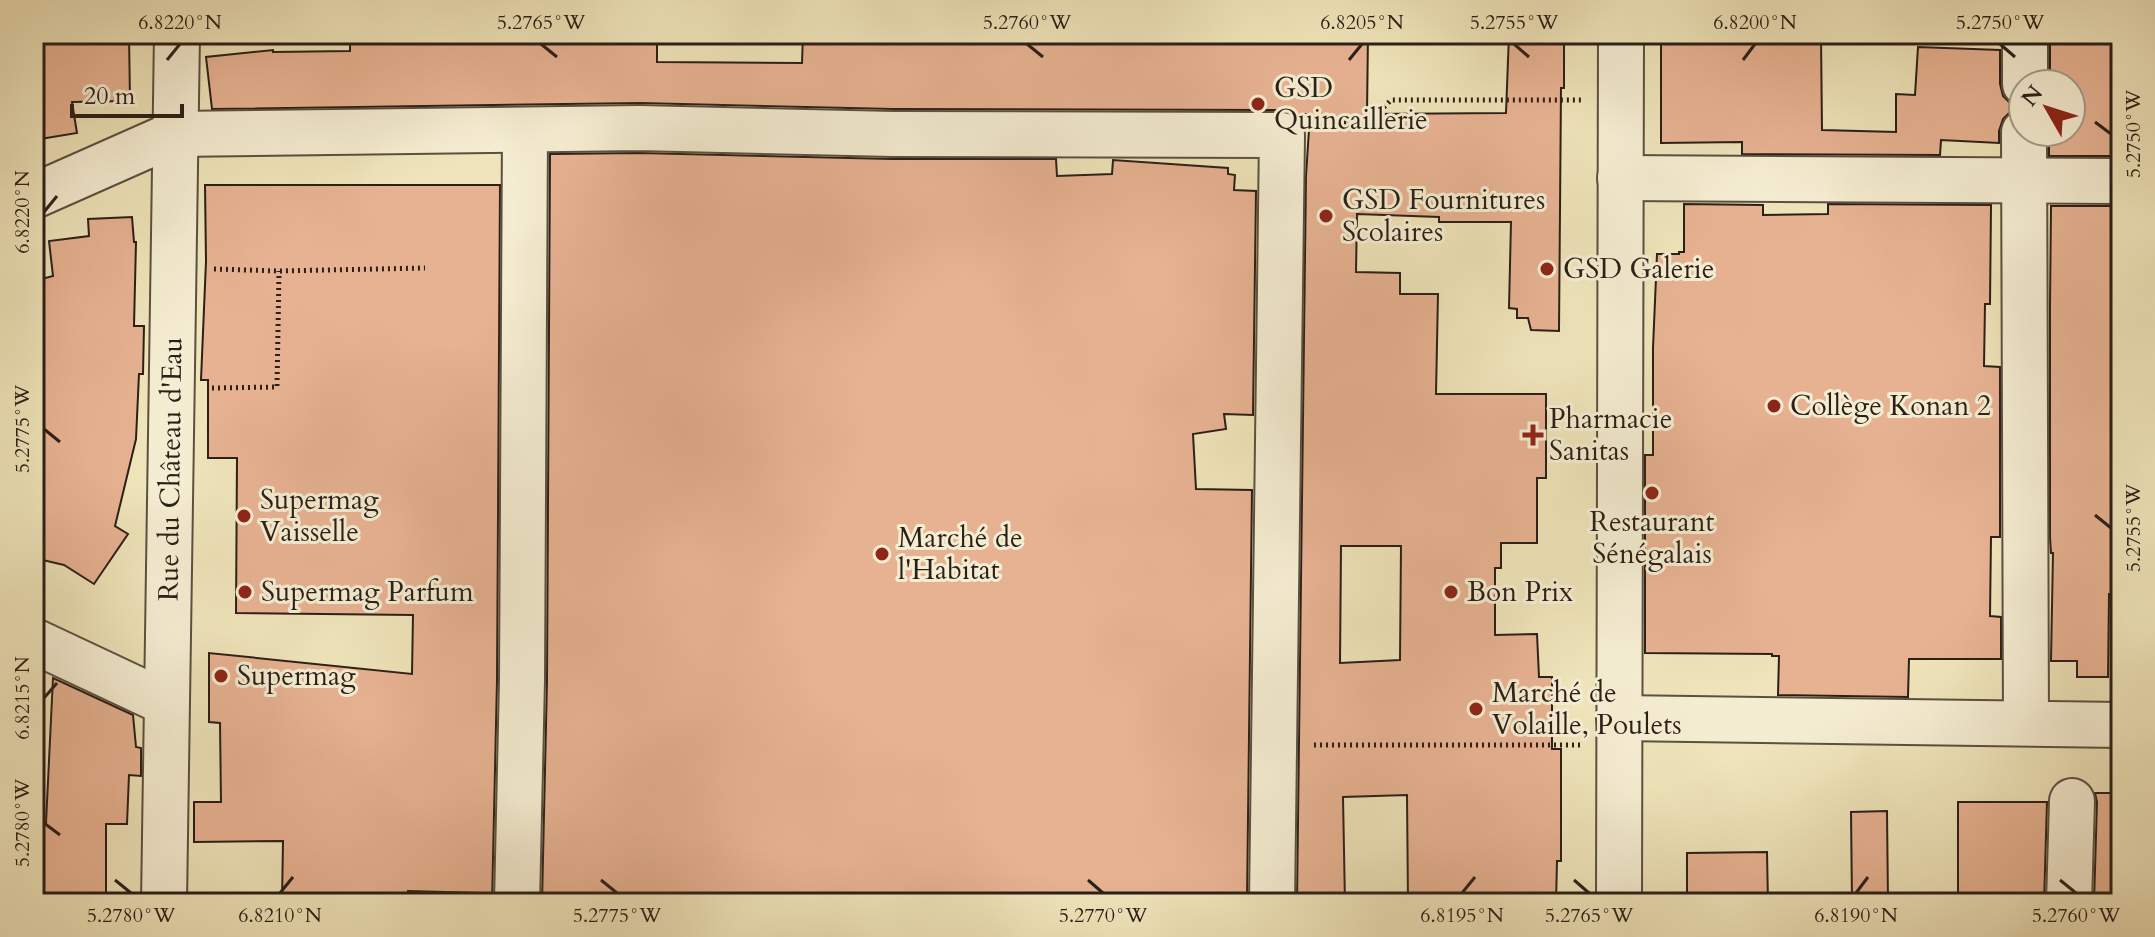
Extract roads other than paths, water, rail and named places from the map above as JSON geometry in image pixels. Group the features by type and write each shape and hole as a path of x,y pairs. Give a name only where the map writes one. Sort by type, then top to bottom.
{"street":[{"name":"Rue du Château d'Eau","path":"164,903 177,34"},
{"path":"1619,903 1621,34"},
{"path":"2025,34 2025,68"},
{"path":"34,196 174,134 639,128 893,134 1282,135 1272,903"},
{"path":"517,903 522,680 525,130"},
{"path":"2024,148 2026,723"},
{"path":"1620,178 2121,181"},
{"path":"34,641 166,703"},
{"path":"1620,731 2026,723 2121,725"},
{"path":"2069,903 2072,801"}],"place":[{"name":"GSD Quincaillerie","path":"1258,104"},
{"name":"GSD Fournitures Scolaires","path":"1326,216"},
{"name":"GSD Galerie","path":"1547,269"},
{"name":"Collège Konan 2","path":"1774,406"},
{"name":"Pharmacie Sanitas","path":"1533,435"},
{"name":"Restaurant Sénégalais","path":"1652,493"},
{"name":"Supermag Vaisselle","path":"244,516"},
{"name":"Marché de l'Habitat","path":"882,554"},
{"name":"Supermag Parfum","path":"245,592"},
{"name":"Bon Prix","path":"1451,592"},
{"name":"Supermag","path":"221,676"},
{"name":"Marché de Volaille, Poulets","path":"1476,709"}]}
